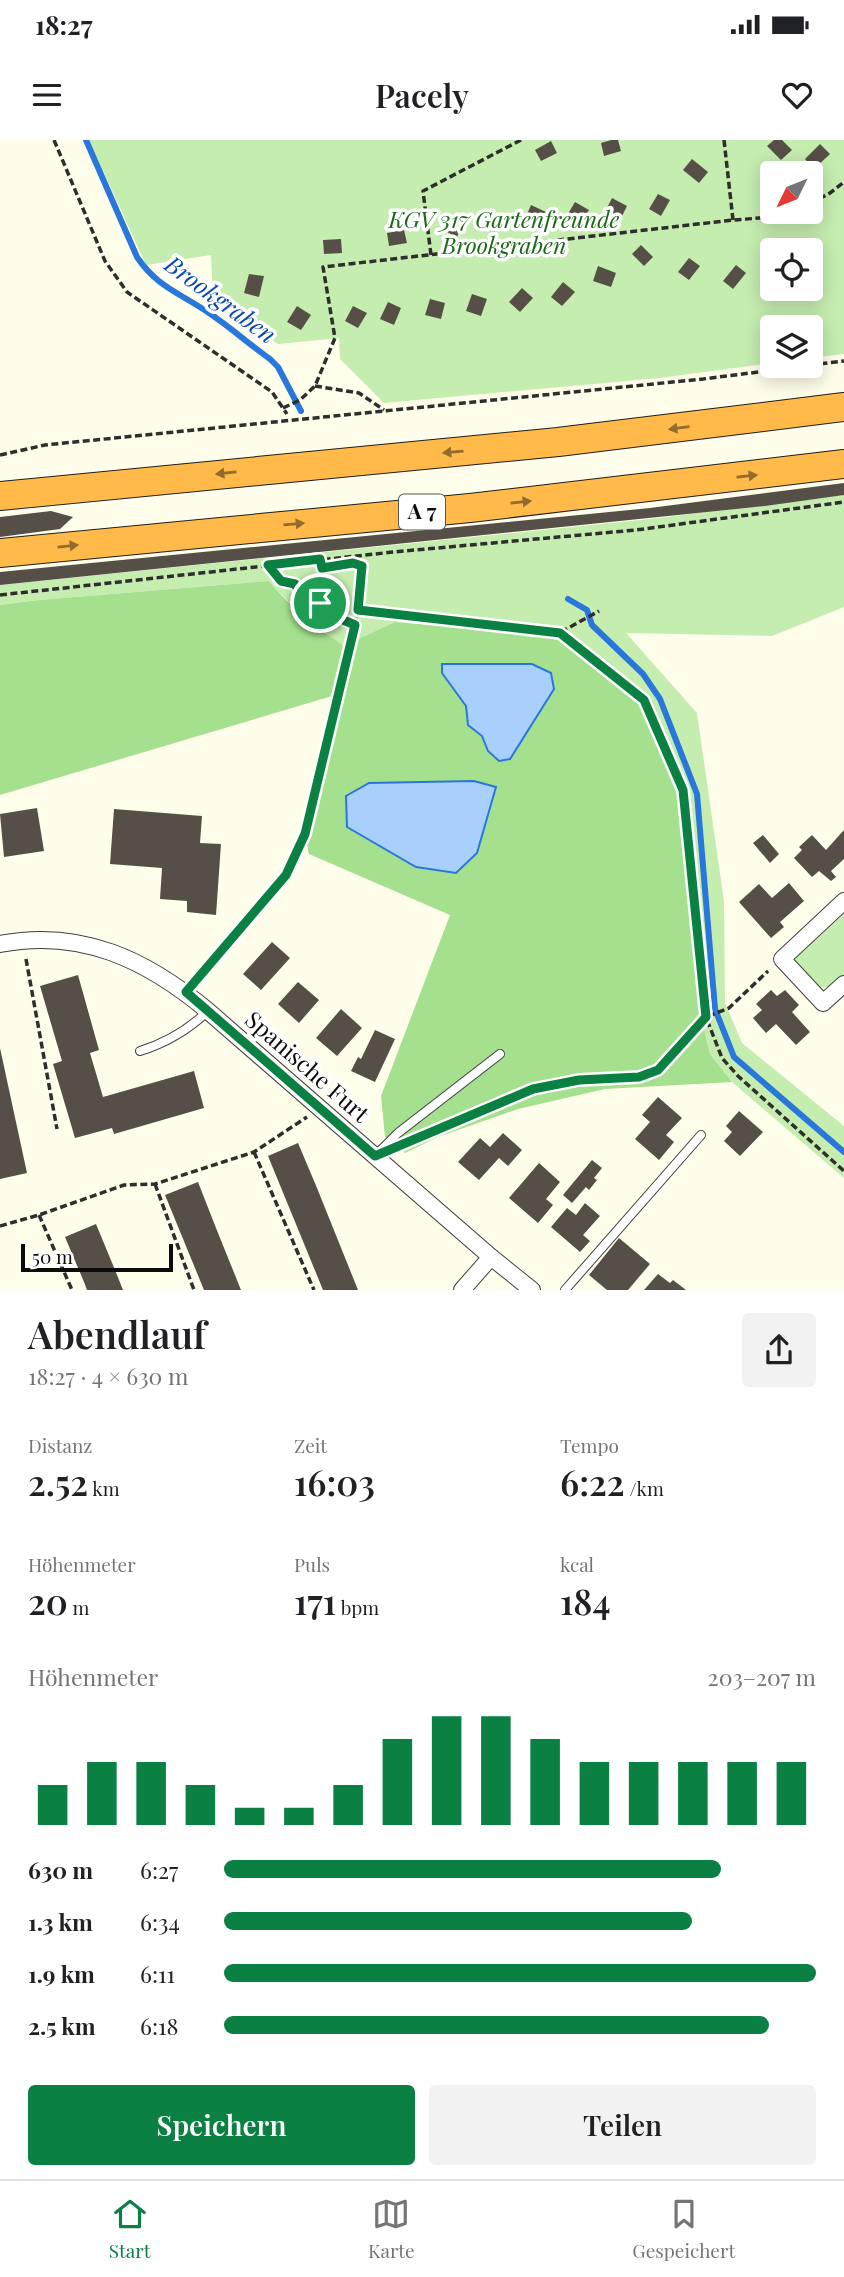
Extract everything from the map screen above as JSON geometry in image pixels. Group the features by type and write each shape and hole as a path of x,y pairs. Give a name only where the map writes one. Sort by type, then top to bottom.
{"highway":[{"path":"0,496 558,442 844,407"},
{"name":"A 7","path":"0,553 470,508 844,464"}],"street":[{"path":"844,901 782,959 823,1003 844,984"},
{"name":"Spanische Furt","path":"0,944 22,939 65,940 129,957 165,977 186,992 532,1290"},
{"path":"462,1290 491,1257"}],"lane":[{"path":"139,1051 174,1037 194,1025 208,1011"},
{"path":"375,1156 398,1133 500,1054"},
{"path":"565,1290 701,1135"}],"path":[{"path":"54,140 105,261 115,277 143,304 272,392 287,414"},
{"path":"431,255 423,191 521,140"},
{"path":"724,140 733,220"},
{"path":"823,197 844,181"},
{"path":"283,408 300,400 315,386 335,338 323,267 760,218"},
{"path":"823,363 844,361"},
{"path":"0,455 45,445 760,371"},
{"path":"315,386 359,393 386,411"},
{"path":"0,595 320,559 636,530 844,502"},
{"path":"186,992 286,875 305,834 355,625 363,564 322,568 320,559"},
{"path":"268,565 281,581 295,584 304,600 320,603 334,616 355,625"},
{"path":"358,610 560,633 644,700 683,790 706,1017 713,1040 722,1058 738,1076 844,1171"},
{"path":"560,633 599,611"},
{"path":"22,939 57,1129"},
{"path":"411,1140 533,1089 579,1080 639,1077 658,1070 706,1017 729,1008 782,959"},
{"path":"0,1226 124,1185 155,1184 254,1152 320,1109"},
{"path":"254,1152 314,1290"},
{"path":"155,1184 194,1290"},
{"path":"39,1215 72,1290"}],"green space":[{"name":"KGV 317 Gartenfreunde Brookgraben","path":"89,140 844,140 844,354 823,356 823,315 760,315 760,365 660,378 384,403 340,359 339,338 278,344 213,299 211,255 146,265"},
{"path":"844,495 844,607 772,636 626,633 697,713 724,901 725,1003 742,1043 844,1126 844,1178 732,1082 710,1054 702,1020 688,789 653,701 569,636 560,632 395,622 343,646 304,616 269,581 0,605 0,585 650,519"},
{"path":"269,581 299,612 343,646 395,622 569,636 653,701 688,789 702,1020 710,1054 732,1082 605,1089 518,1109 438,1137 405,1153 385,1137 381,1096 450,915 309,854 305,834 339,694 0,795 0,605"},
{"path":"844,908 844,976 832,987 820,987 791,958"}],"water":[{"path":"442,664 532,664 551,673 554,689 510,759 499,761 488,751 482,736 468,725 466,706 442,673"},
{"path":"474,781 496,787 477,853 456,873 416,867 347,827 346,796 369,783"}],"building":[{"path":"618,140 621,151 604,156 601,143"},
{"path":"774,140 782,140 792,150 781,160 767,146"},
{"path":"551,141 557,153 541,161 535,150"},
{"path":"820,144 830,154 823,161 805,159"},
{"path":"692,159 708,172 699,183 683,170"},
{"path":"658,194 670,200 661,216 649,209"},
{"path":"612,198 627,206 621,218 606,210"},
{"path":"575,202 589,210 580,225 566,217"},
{"path":"531,205 546,212 538,227 524,221"},
{"path":"487,211 500,215 495,232 482,228"},
{"path":"451,215 464,221 457,237 443,230"},
{"path":"404,230 407,243 389,246 387,233"},
{"path":"341,239 342,253 324,254 323,240"},
{"path":"641,245 653,257 644,266 632,254"},
{"path":"689,258 700,266 689,280 678,272"},
{"path":"736,265 746,273 733,289 723,281"},
{"path":"598,266 616,273 611,287 593,281"},
{"path":"249,274 264,276 259,297 244,293"},
{"path":"563,282 575,292 562,306 551,297"},
{"path":"522,288 533,298 520,312 509,302"},
{"path":"472,294 487,299 481,316 466,311"},
{"path":"430,299 445,303 441,319 425,315"},
{"path":"388,302 401,308 394,325 380,319"},
{"path":"297,306 311,315 301,330 287,322"},
{"path":"353,306 367,313 358,328 345,321"},
{"path":"844,483 844,495 765,506 0,585 0,572 650,508"},
{"path":"51,511 73,517 60,529 0,537 0,517"},
{"path":"37,808 44,851 4,857 0,814"},
{"path":"114,809 202,816 200,843 221,844 216,915 187,912 187,901 160,899 162,868 110,864"},
{"path":"844,830 844,859 831,871 836,877 831,881 819,871 812,877 794,858 802,850 799,847 812,835 826,850"},
{"path":"763,835 779,854 770,863 753,843"},
{"path":"789,883 804,901 780,922 784,927 771,938 739,902 759,884 772,898"},
{"path":"272,942 290,958 261,990 243,974"},
{"path":"78,975 99,1050 90,1053 103,1097 194,1071 204,1108 114,1134 112,1128 75,1138 53,1064 62,1061 40,986"},
{"path":"298,982 319,1000 299,1023 278,1004"},
{"path":"771,990 777,996 785,990 799,1005 792,1012 810,1032 796,1045 776,1024 766,1033 753,1018 762,1010 756,1004"},
{"path":"341,1009 362,1028 337,1056 316,1038"},
{"path":"375,1030 395,1039 375,1082 351,1071 358,1057 361,1059"},
{"path":"0,1048 27,1173 0,1179"},
{"path":"658,1097 682,1118 666,1135 674,1142 659,1160 635,1139 650,1122 642,1115"},
{"path":"739,1111 763,1132 740,1156 724,1141 732,1132 726,1126"},
{"path":"503,1133 522,1150 508,1166 499,1158 479,1180 458,1162 480,1138 490,1147"},
{"path":"298,1143 358,1290 323,1290 268,1156"},
{"path":"592,1160 602,1168 594,1178 597,1180 589,1190 586,1187 572,1203 563,1195"},
{"path":"539,1163 560,1182 546,1199 553,1205 538,1223 509,1198"},
{"path":"198,1182 241,1290 204,1290 165,1195"},
{"path":"585,1203 600,1216 583,1235 590,1241 580,1252 551,1227 567,1208 576,1215"},
{"path":"96,1224 123,1290 87,1290 65,1237"},
{"path":"619,1238 650,1264 628,1290 607,1290 589,1275"},
{"path":"658,1274 670,1283 673,1280 686,1290 644,1290"}],"waterway":[{"name":"Brookgraben","path":"86,140 137,257 161,283 217,318 270,359 278,367 301,411"},
{"name":"Brookgraben","path":"568,599 587,610 592,625 643,674 660,699 697,794 715,1009 734,1057 844,1152"}],"route":[{"path":"320,559 322,568 353,563 362,566 358,610 560,633 644,700 683,790 706,1017 658,1070 639,1077 579,1080 533,1089 375,1156 186,992 286,875 305,834 355,625 334,616 320,603 304,600 295,584 281,581 268,565 320,559"}]}
